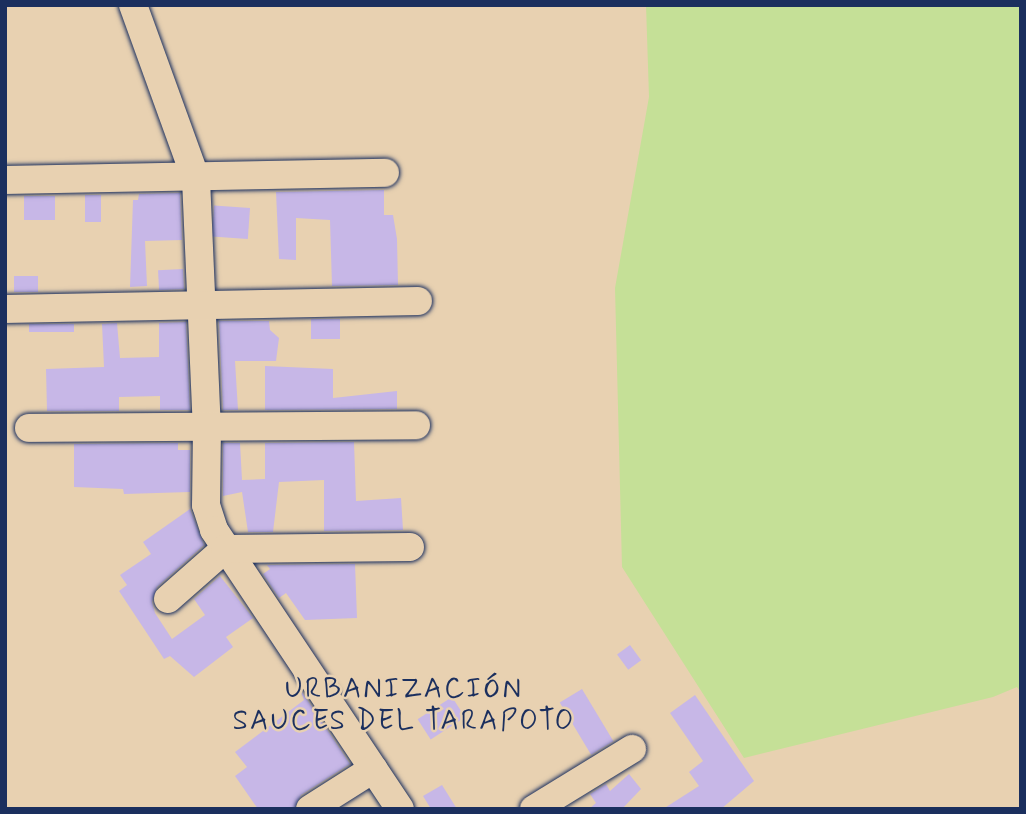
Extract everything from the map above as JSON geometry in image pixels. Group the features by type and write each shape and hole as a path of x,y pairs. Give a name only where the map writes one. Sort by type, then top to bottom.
{"street":[{"path":"133,5 196,179 207,426 206,505 225,549 400,809"},
{"path":"5,180 196,179 385,173"},
{"path":"5,309 418,301"},
{"path":"29,428 416,425"},
{"path":"168,599 225,549 410,547"},
{"path":"534,809 632,749"},
{"path":"310,809 373,769"}],"green space":[{"path":"646,5 1021,5 1021,693 1017,687 993,697 744,758 622,567 615,288 649,97"}],"building":[{"path":"384,190 384,215 393,215 397,239 398,285 332,286 330,220 296,218 296,260 279,259 276,192"},
{"path":"180,193 182,240 145,241 147,286 130,287 133,200 138,200 139,194"},
{"path":"85,195 101,195 101,222 85,222"},
{"path":"24,196 55,196 55,220 24,220"},
{"path":"214,205 250,208 248,239 212,236"},
{"path":"183,269 184,289 159,290 158,270"},
{"path":"14,276 38,276 38,292 14,292"},
{"path":"311,319 340,319 340,339 311,339"},
{"path":"219,321 269,321 270,330 279,338 276,361 235,361 238,410 223,410"},
{"path":"186,322 190,410 160,410 160,396 119,397 119,411 47,411 46,369 104,367 102,324 117,323 120,358 159,357 159,323"},
{"path":"29,324 74,324 74,332 29,332"},
{"path":"265,366 333,369 333,398 397,391 397,409 265,410"},
{"path":"354,442 356,501 401,498 403,530 324,531 324,480 279,482 273,532 248,532 242,492 223,496 223,443 240,443 242,480 265,479 265,443"},
{"path":"178,443 178,450 190,450 190,492 124,494 123,489 74,487 74,444"},
{"path":"190,509 204,545 157,587 152,602 155,613 172,639 205,615 194,599 220,576 253,618 226,637 233,647 194,677 170,656 164,659 119,591 127,585 120,575 151,554 143,542"},
{"path":"355,564 357,618 305,620 286,593 279,598 263,574 270,569 267,565"},
{"path":"630,645 641,660 628,670 617,654"},
{"path":"300,689 350,764 301,795 294,809 258,809 235,776 247,767 235,752 304,700"},
{"path":"582,689 613,741 591,755 560,702"},
{"path":"695,695 754,781 721,809 663,809 699,786 689,772 703,761 670,713"},
{"path":"452,697 465,717 431,739 418,719"},
{"path":"629,774 641,789 622,809 589,809 596,803 590,794 606,784 610,791"},
{"path":"442,785 457,809 431,809 423,796"}],"district":[{"name":"URBANIZACIÓN SAUCES DEL TARAPOTO","path":"404,706"}]}
